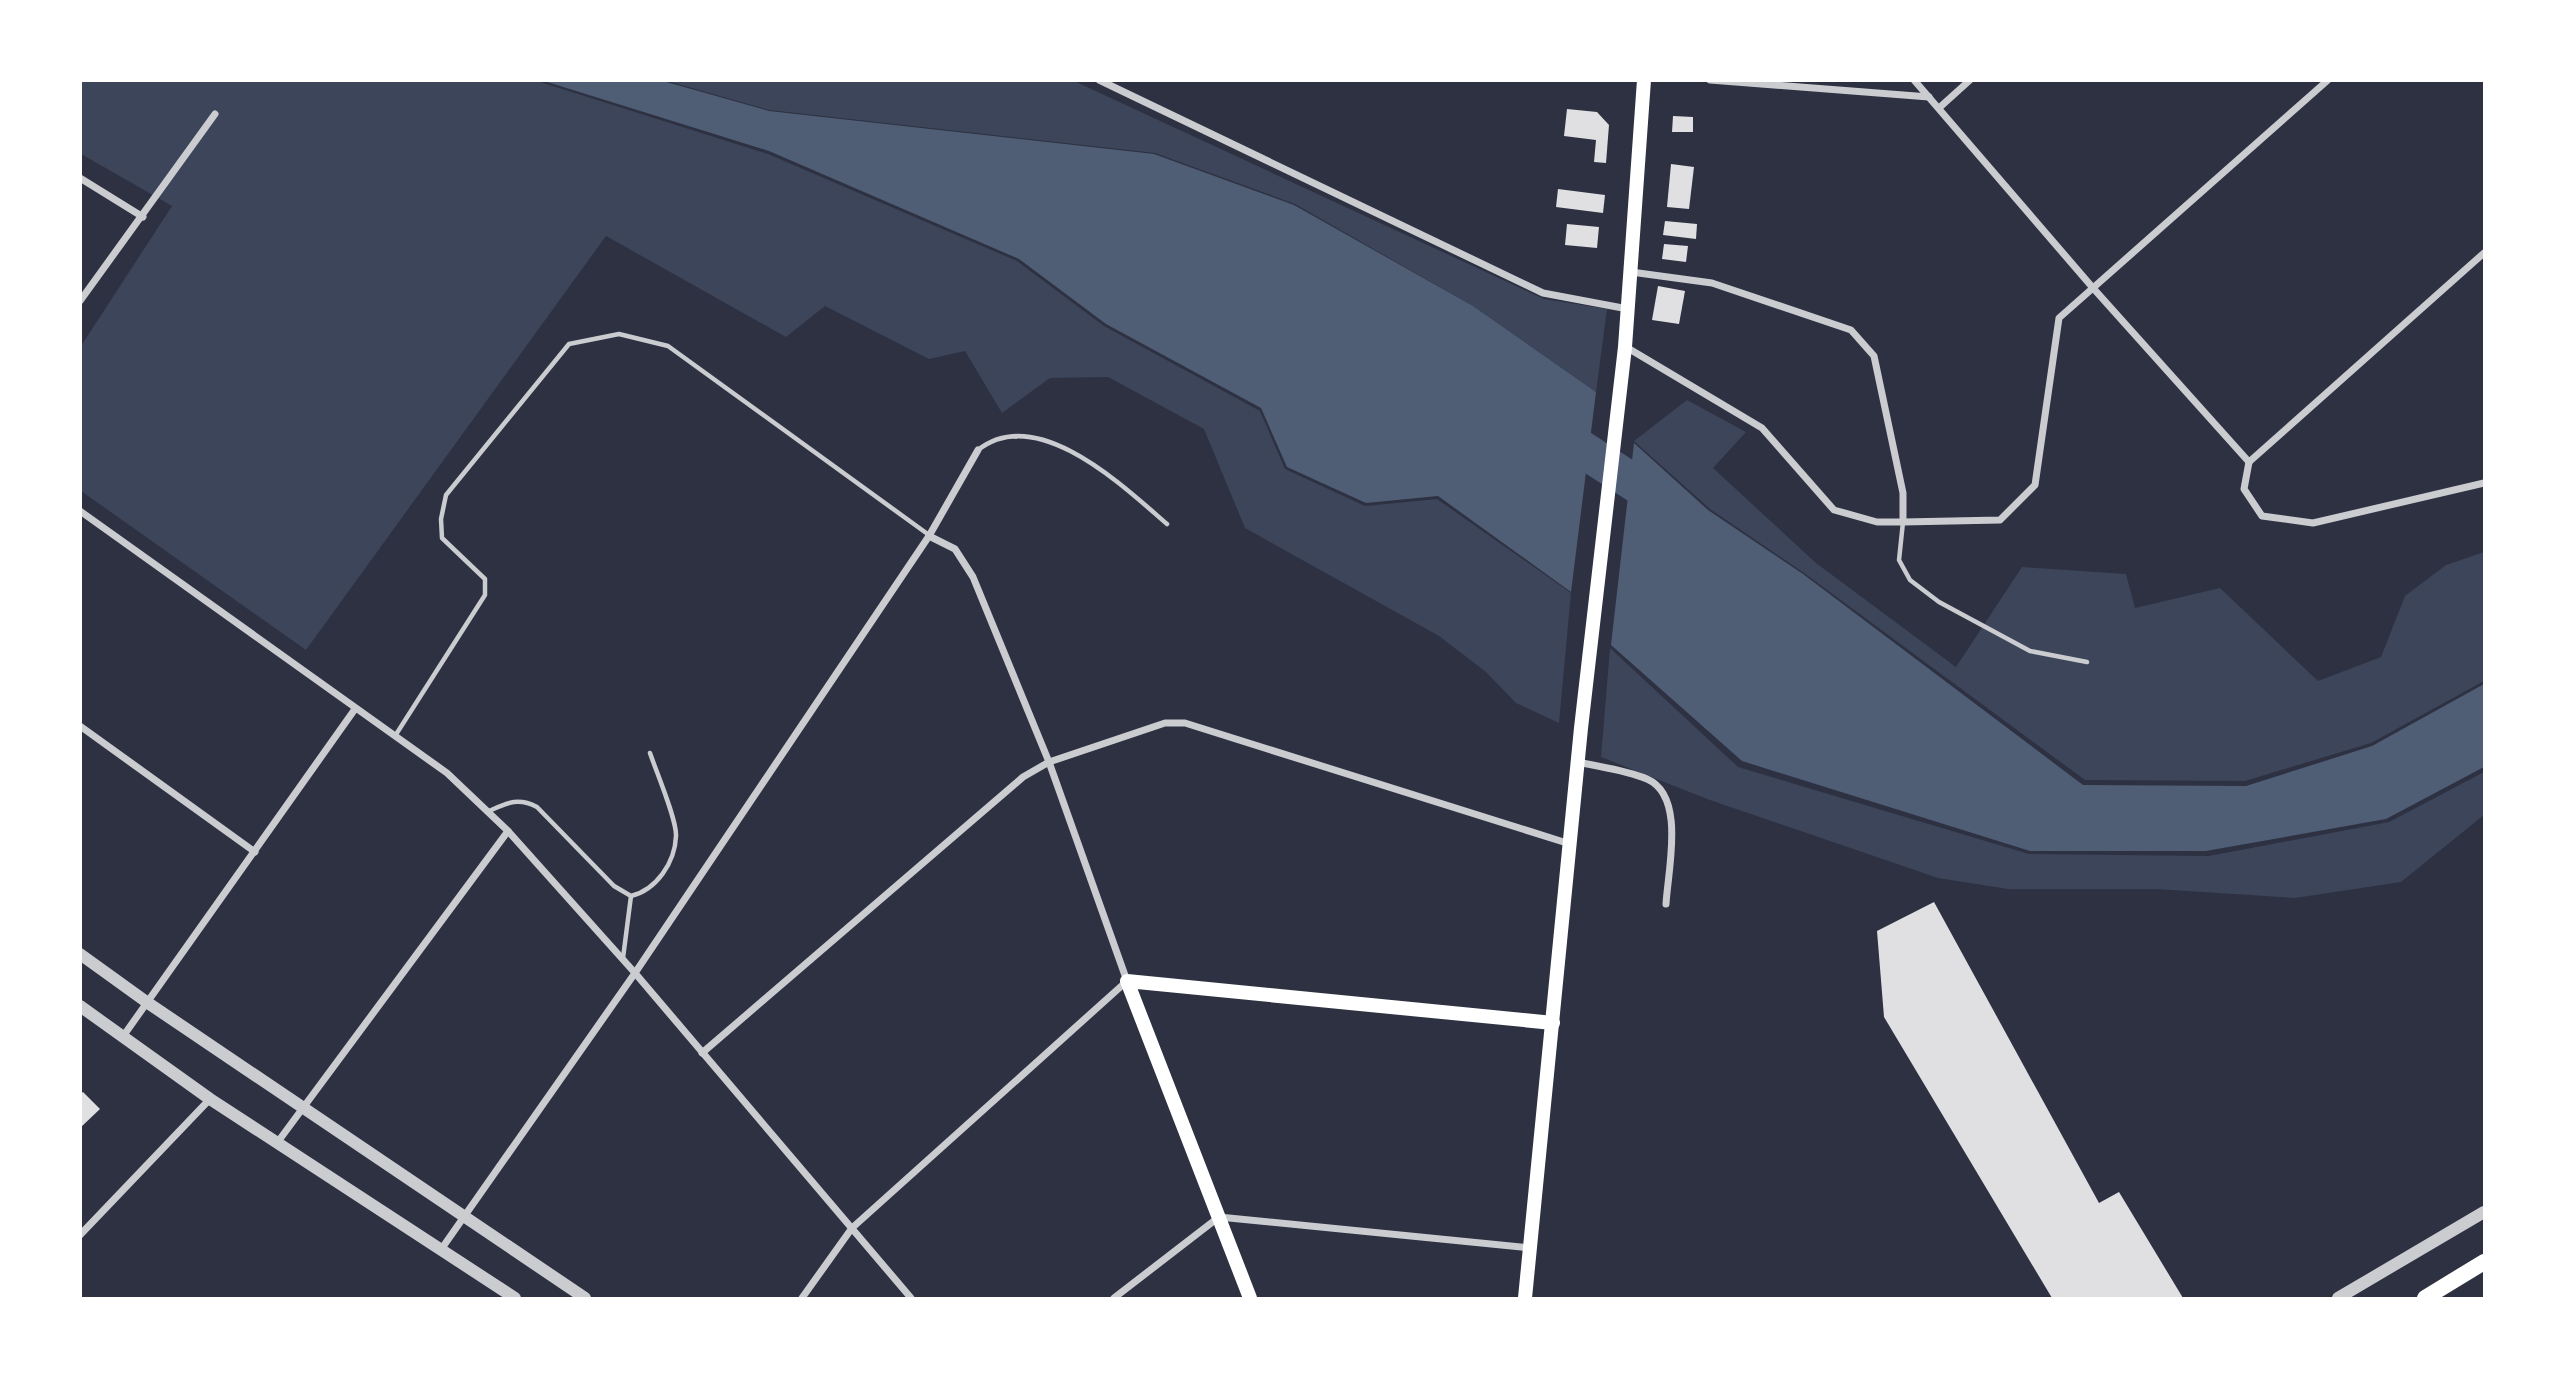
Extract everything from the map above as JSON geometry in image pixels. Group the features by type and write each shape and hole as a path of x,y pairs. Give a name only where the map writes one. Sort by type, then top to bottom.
{"highway":[{"path":"2425,1298 2484,1262"}],"main road":[{"path":"1525,1298 1577,762 1625,346 1644,80"},
{"path":"1250,1298 1127,981 1553,1023"}],"street":[{"path":"1100,80 1542,293 1628,309"},
{"path":"1710,80 1929,97"},
{"path":"1914,80 2093,288 2249,462"},
{"path":"1939,108 1970,80"},
{"path":"1625,346 1762,428 1835,510 1877,522 2000,520 2035,485 2059,318 2328,80"},
{"path":"80,301 215,114"},
{"path":"80,178 143,216"},
{"path":"2484,253 2249,462 2245,489 2262,516 2313,523 2484,483"},
{"path":"1631,272 1712,283 1851,330 1874,356 1903,493 1903,522"},
{"path":"440,1251 635,973 929,536 978,450"},
{"path":"80,511 447,772 508,831 623,959 911,1298"},
{"path":"802,1298 852,1228 1127,981 1049,762 973,577 955,549 929,536"},
{"path":"124,1035 355,709"},
{"path":"702,1053 1023,777 1049,762 1165,723 1185,723 1570,844"},
{"path":"80,726 255,852"},
{"path":"1577,762 1646,779 1659,786 1670,804 1666,904"},
{"path":"277,1143 508,831"},
{"path":"80,954 148,1003 585,1298"},
{"path":"80,1006 210,1099 515,1298"},
{"path":"80,1235 210,1099"},
{"path":"2338,1298 2484,1212"},
{"path":"1114,1298 1219,1217 1531,1248"}],"lane":[{"path":"395,736 485,595 485,579 442,538 446,495 569,345 619,334 668,346 929,536"},
{"path":"978,450 993,438 1011,435 1040,440 1072,452 1122,485 1167,524"},
{"path":"1903,522 1899,560 1910,580 1939,603 2030,651 2087,662"},
{"path":"631,896 655,885 667,866 677,835 650,753"},
{"path":"488,812 512,801 526,801 537,807 614,886 631,896"},
{"path":"623,959 631,896"}],"shaded area":[{"path":"81,81 537,81 768,154 1017,261 1104,326 1260,411 1285,469 1365,506 1437,499 1571,593 1559,723 1516,703 1486,672 1439,636 1245,528 1204,429 1108,377 1050,378 1002,413 965,351 929,359 825,306 786,337 606,236 306,650 81,491 81,346 172,206 81,154"},
{"path":"544,81 663,81 769,111 1154,154 1294,205 1473,306 1596,392 1571,592 1438,496 1366,503 1287,467 1261,408 1106,324 1019,259 769,151"},
{"path":"667,81 1074,81 1544,299 1607,309 1596,392 1473,306 1295,204 1155,153 769,110"},
{"path":"1687,400 1746,432 1713,468 1816,563 1956,667 2022,567 2126,574 2135,608 2220,588 2318,681 2381,657 2405,596 2446,565 2484,552 2484,681 2371,743 2245,781 2085,780 1804,573 1710,509 1634,441"},
{"path":"1634,443 1708,510 1803,574 2083,785 2246,786 2372,746 2484,684 2484,767 2386,819 2206,851 2030,851 1742,761 1611,645"},
{"path":"1610,648 1738,767 2029,854 2209,856 2389,822 2484,772 2484,815 2401,882 2295,898 2156,889 2008,889 1938,878 1707,799 1601,757"}],"building":[{"path":"1567,109 1597,112 1609,125 1606,163 1594,162 1596,140 1564,136"},
{"path":"1673,116 1693,117 1693,132 1672,132"},
{"path":"1671,164 1694,167 1689,209 1667,207"},
{"path":"1558,189 1605,195 1603,213 1556,207"},
{"path":"1665,221 1697,224 1696,239 1663,235"},
{"path":"1567,224 1599,227 1597,248 1565,245"},
{"path":"1664,244 1688,246 1686,262 1662,259"},
{"path":"1658,286 1685,291 1679,324 1652,320"},
{"path":"1934,902 2099,1203 2119,1192 2183,1298 2052,1298 1884,1017 1877,931"},
{"path":"83,1092 100,1109 80,1128 80,1094"}],"waterway":[{"path":"1550,419 1571,442 1653,495 1656,518"}]}
